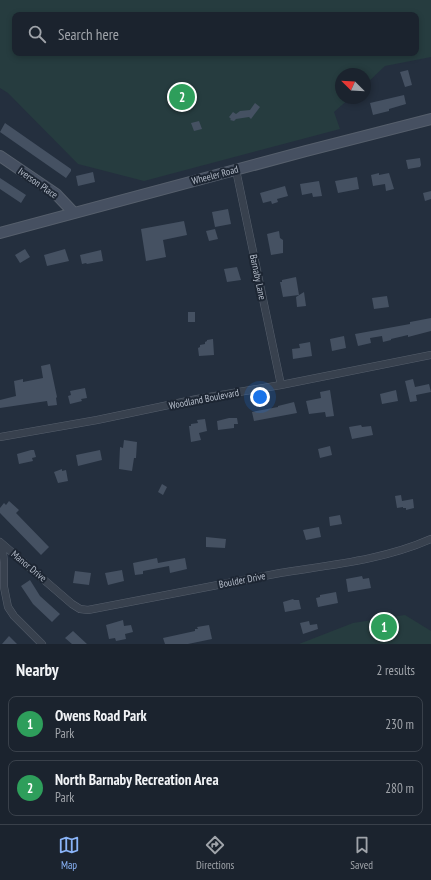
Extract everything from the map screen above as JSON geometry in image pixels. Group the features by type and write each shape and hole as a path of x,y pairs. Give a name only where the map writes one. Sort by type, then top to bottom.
{"main road":[{"name":"Wheeler Road","path":"0,233 431,119"},
{"name":"Iverson Place","path":"0,156 56,194 74,213"}],"street":[{"name":"Barnaby Lane","path":"236,170 281,385"},
{"name":"Woodland Boulevard","path":"0,437 97,420 197,399 281,385 431,355"},
{"name":"Boulder Drive","path":"57,591 76,607 88,610 248,579 352,562 415,546 431,540"},
{"name":"Manor Drive","path":"1,543 57,591"},
{"path":"1,543 4,562 4,587 8,607 14,616 42,644"}],"green space":[{"path":"0,0 431,0 431,57 385,66 371,79 371,68 335,68 335,104 343,104 334,112 340,129 144,181 78,164 8,93 0,88"},
{"path":"405,615 431,631 431,644 299,644 353,623"}],"building":[{"path":"408,70 412,85 405,87 400,72"},
{"path":"404,95 406,104 389,109 389,111 373,115 371,103"},
{"path":"255,103 260,107 251,119 249,117 236,119 234,121 230,120 231,119 229,117 233,112 236,114 240,111 250,110"},
{"path":"199,121 202,129 194,131 191,123"},
{"path":"5,123 71,169 66,178 0,132"},
{"path":"420,158 420,167 408,169 406,160"},
{"path":"93,172 95,182 78,186 76,176"},
{"path":"379,173 379,175 389,173 394,189 386,191 385,184 373,186 371,175"},
{"path":"357,177 359,189 338,193 335,181"},
{"path":"0,178 26,195 21,203 0,189"},
{"path":"319,181 322,196 313,197 312,193 302,195 300,184"},
{"path":"285,186 288,196 277,199 278,202 272,204 271,201 263,203 260,193"},
{"path":"431,191 431,199 425,201 423,193"},
{"path":"228,209 231,224 215,227 212,212"},
{"path":"184,221 187,235 163,240 166,257 146,261 141,229"},
{"path":"215,229 218,239 209,241 206,231"},
{"path":"279,231 280,238 283,240 283,253 271,255 267,234"},
{"path":"25,249 30,257 20,263 15,255"},
{"path":"65,249 69,261 47,266 44,255"},
{"path":"101,250 103,261 82,264 80,255"},
{"path":"237,267 241,280 227,282 224,269"},
{"path":"296,277 299,295 283,297 280,282 282,282 282,280"},
{"path":"304,292 306,306 297,307 296,297"},
{"path":"387,296 389,307 374,309 372,298"},
{"path":"188,312 195,312 195,322 188,322"},
{"path":"431,318 431,331 408,337 408,335 383,342 382,336 370,338 371,343 358,346 355,334 410,324 410,322"},
{"path":"344,336 346,348 332,351 330,339"},
{"path":"213,339 214,355 199,356 198,348 200,345 205,344 207,340"},
{"path":"310,342 312,356 293,359 292,349 300,348 299,344"},
{"path":"50,364 57,397 57,405 48,406 47,401 0,408 0,400 16,396 14,381 23,379 23,382 43,378 41,366"},
{"path":"413,379 415,387 429,384 431,392 416,395 417,401 410,402 405,381"},
{"path":"85,388 87,398 70,404 68,396 71,395 70,391"},
{"path":"330,390 334,416 326,417 325,412 309,414 306,401 321,398 320,392"},
{"path":"396,390 398,401 382,404 380,394"},
{"path":"294,402 297,413 254,421 252,412"},
{"path":"237,418 238,424 234,424 234,428 218,430 217,421"},
{"path":"205,419 207,431 199,433 201,440 191,442 189,426 191,426 191,424 198,423 197,420"},
{"path":"361,425 362,427 371,426 373,435 352,439 349,427"},
{"path":"124,440 137,442 136,458 134,458 132,471 119,469 120,447 123,448"},
{"path":"330,446 332,455 320,458 318,449"},
{"path":"34,450 36,457 32,458 33,461 19,464 17,454"},
{"path":"100,450 102,460 78,466 76,455"},
{"path":"62,469 62,471 66,470 68,481 58,483 54,472"},
{"path":"162,484 167,487 163,495 158,492"},
{"path":"401,495 402,501 413,499 414,508 406,510 406,508 403,507 397,508 395,496"},
{"path":"9,501 19,510 16,513 49,547 41,555 0,513 0,508 4,503 6,505"},
{"path":"340,515 342,524 330,526 329,517"},
{"path":"319,527 321,537 306,540 303,530"},
{"path":"206,537 226,539 225,548 206,547"},
{"path":"157,558 158,563 185,558 187,569 170,573 169,566 143,571 143,574 135,575 133,563"},
{"path":"122,570 124,581 108,585 105,573"},
{"path":"75,571 91,573 89,585 73,583"},
{"path":"362,576 363,579 369,578 371,588 348,592 346,579"},
{"path":"30,580 40,596 60,614 52,622 33,604 21,586"},
{"path":"336,592 338,603 318,607 316,598 320,597 320,595"},
{"path":"293,599 299,600 301,609 285,612 283,602"},
{"path":"123,620 124,626 131,625 133,632 125,634 126,639 116,641 115,638 109,639 106,625"},
{"path":"309,621 310,625 317,624 318,629 303,634 300,623"},
{"path":"209,625 212,639 188,644 165,644 163,638 195,631 195,629 198,629 197,627"},
{"path":"73,631 87,644 72,644 65,638"},
{"path":"9,636 17,644 2,644"}],"place":[{"name":"North Barnaby Recreation Area","path":"182,97"},
{"name":"Owens Road Park","path":"384,627"}]}
